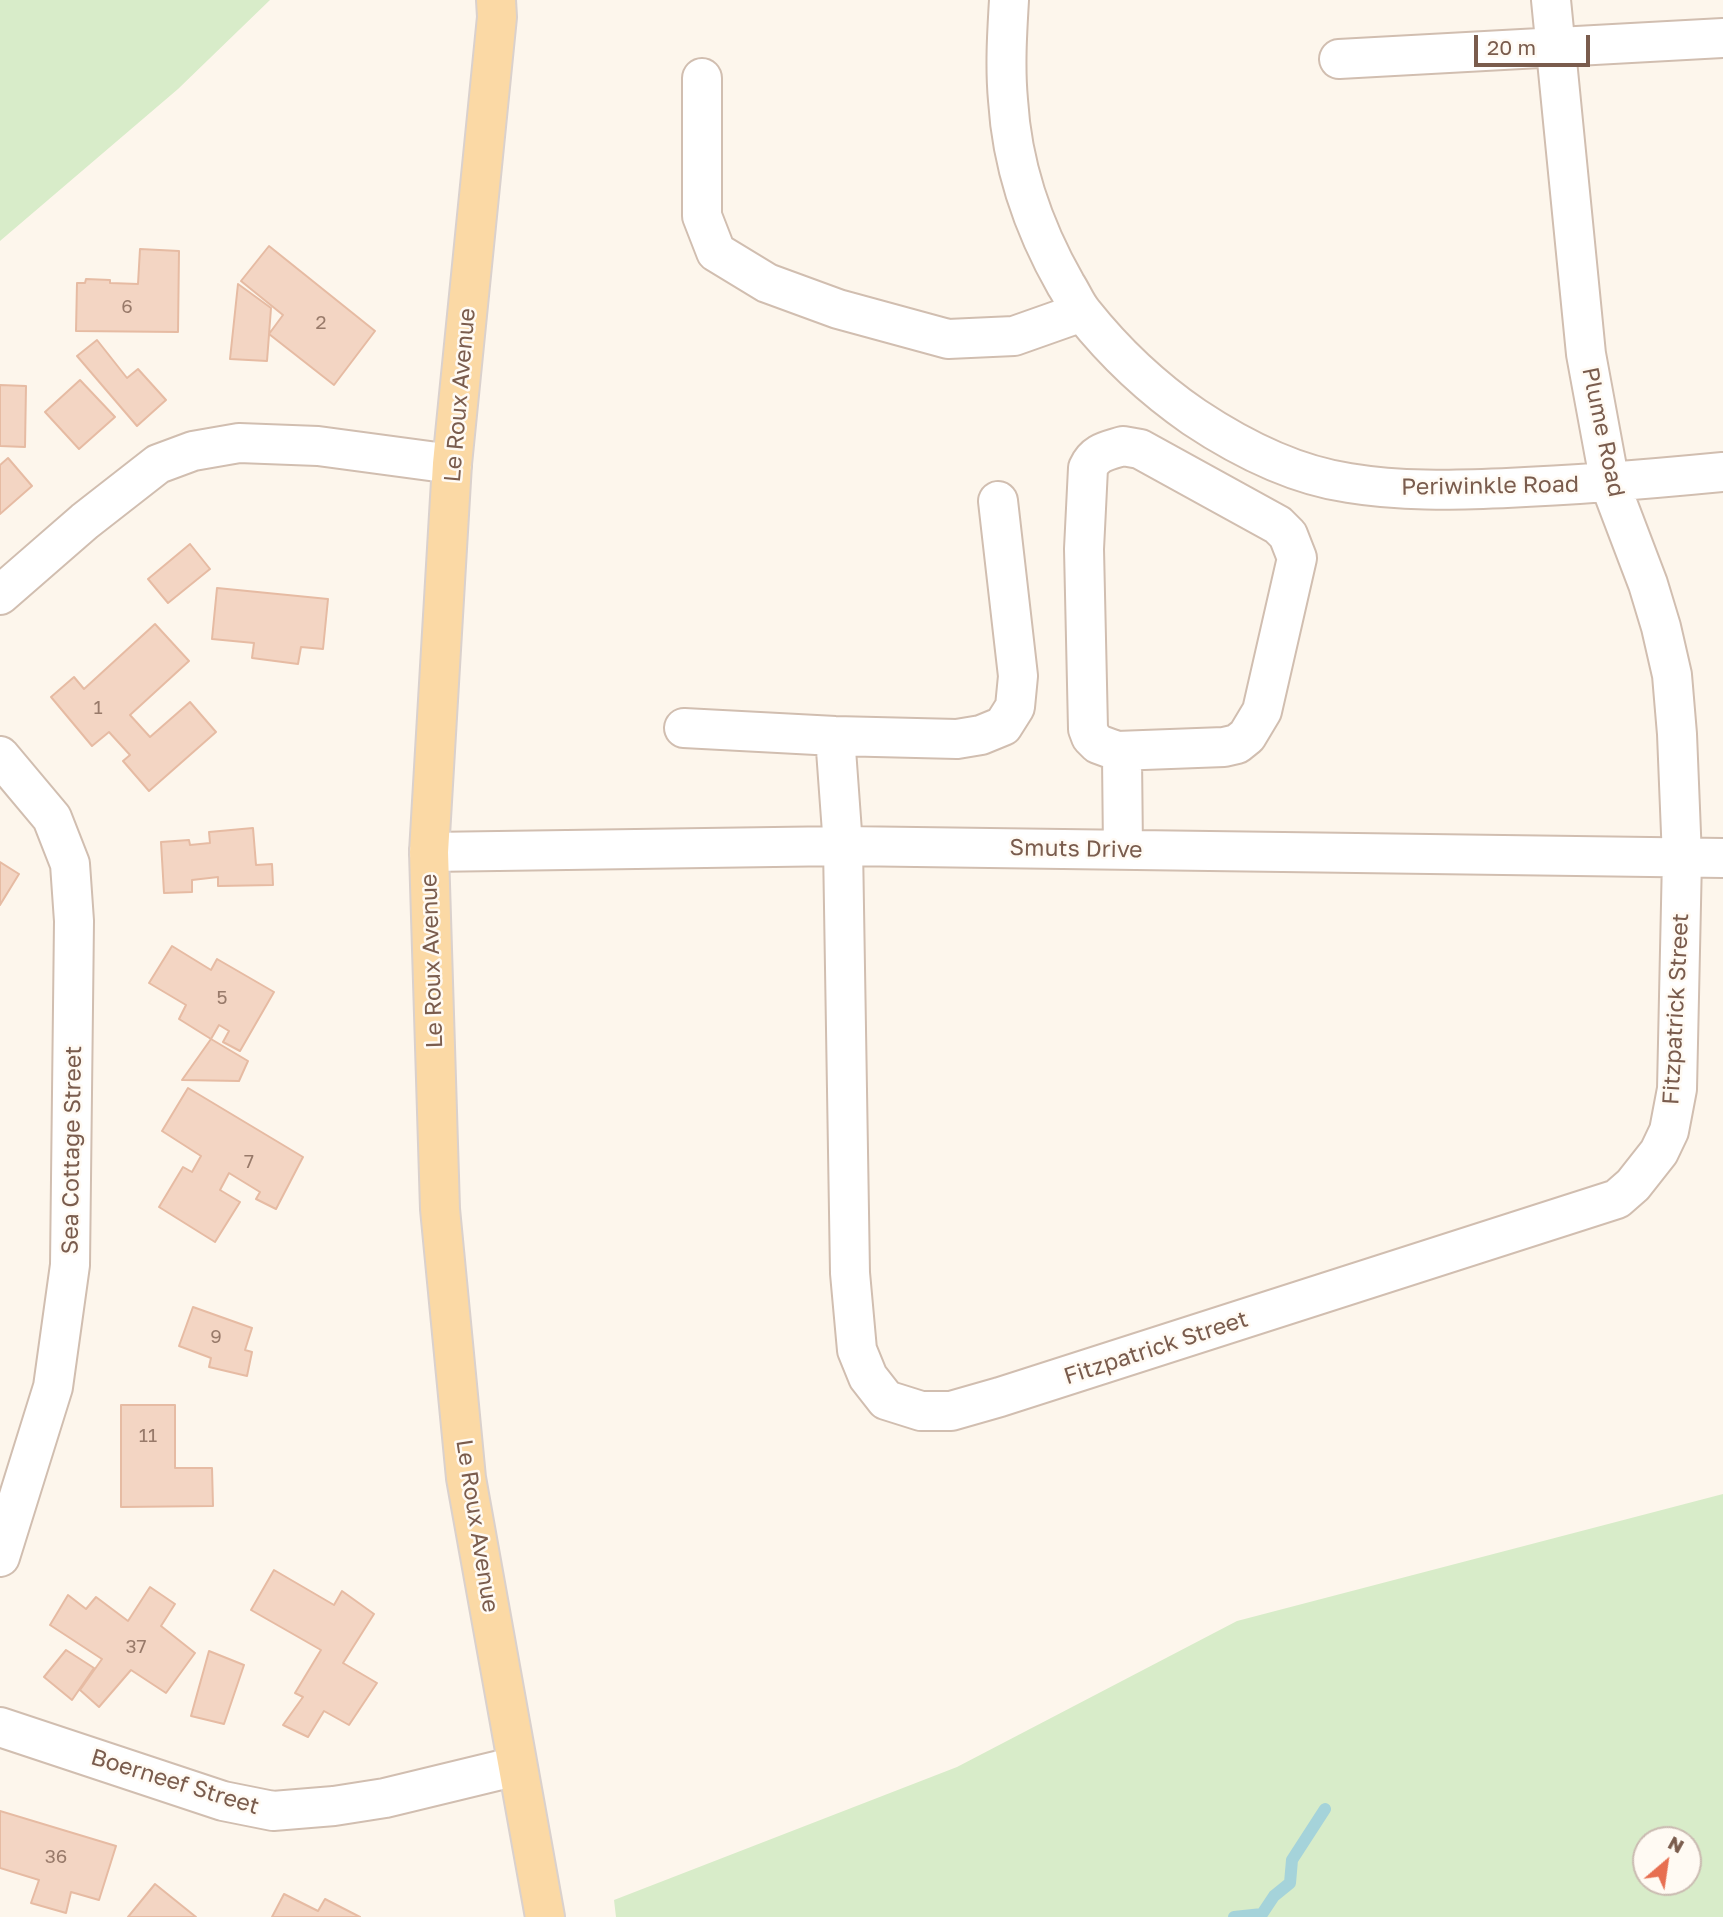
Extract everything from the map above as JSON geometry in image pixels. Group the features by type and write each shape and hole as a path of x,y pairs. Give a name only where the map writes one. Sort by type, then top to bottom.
{"main road":[{"name":"Le Roux Avenue","path":"496,0 497,17 452,464 429,852 440,1209 466,1478 545,1917"}],"street":[{"name":"Periwinkle Road","path":"1009,0 1006,55 1008,103 1019,171 1042,237 1082,312 1131,366 1168,400 1215,431 1263,456 1346,483 1419,491 1610,484 1723,472"},
{"name":"Plume Road","path":"1551,0 1586,354 1610,484 1648,584 1672,675 1682,858"},
{"path":"1339,59 1723,38"},
{"path":"702,78 702,216 716,252 726,259 767,283 838,309 948,340 1014,336 1082,312"},
{"path":"0,595 158,464 193,451 240,443 318,446 452,464"},
{"path":"1117,751 1224,747 1237,744 1247,737 1262,711 1297,558 1288,535 1278,525 1140,449 1123,446 1092,458 1088,468 1084,549 1088,729 1098,744 1117,751 1122,758 1123,849"},
{"path":"684,728 957,739 1003,726 1015,707 1018,676 998,501"},
{"name":"Fitzpatrick Street","path":"835,736 844,846 850,1273 856,1350 868,1377 886,1400 921,1411 951,1411 1000,1397 1617,1199 1649,1167 1669,1131 1676,1089 1682,858"},
{"name":"Sea Cottage Street","path":"0,756 52,818 70,864 74,921 70,1265 53,1387 0,1557"},
{"name":"Smuts Drive","path":"429,852 844,846 1723,858"},
{"name":"Boerneef Street","path":"0,1727 223,1801 273,1811 385,1798 517,1766"}],"green space":[{"path":"0,0 270,0 178,89 0,241"},
{"path":"1723,1494 1723,1917 616,1917 614,1900 957,1767 1237,1621"}],"building":[{"path":"269,246 375,331 334,385 269,334 283,315 241,281"},
{"path":"140,249 179,251 178,332 76,331 77,283 85,283 86,279 138,284"},
{"path":"238,284 271,308 267,361 230,359"},
{"path":"97,340 127,378 138,369 166,400 137,426 77,356"},
{"path":"80,380 115,417 79,449 45,412"},
{"path":"0,385 26,386 25,447 0,446"},
{"path":"8,458 32,486 0,514 0,465"},
{"path":"190,544 210,569 168,603 148,579"},
{"path":"217,588 328,599 323,649 301,647 298,664 252,658 254,643 212,639"},
{"path":"155,624 189,661 130,715 150,737 190,702 216,732 149,791 123,761 130,755 109,732 92,746 51,697 74,677 84,689"},
{"path":"253,828 256,865 272,864 273,885 218,886 218,877 192,880 192,892 164,893 161,842 189,840 190,845 210,843 209,832"},
{"path":"0,862 19,874 0,905"},
{"path":"172,946 211,970 217,959 274,992 240,1051 223,1042 229,1031 219,1025 211,1039 179,1019 186,1005 149,983"},
{"path":"211,1039 248,1061 239,1081 182,1080"},
{"path":"188,1088 303,1157 276,1209 256,1199 260,1192 229,1173 220,1190 240,1202 215,1242 159,1207 183,1167 192,1172 201,1156 162,1131"},
{"path":"193,1307 252,1328 245,1350 252,1352 247,1376 209,1367 211,1358 179,1346"},
{"path":"121,1405 175,1405 175,1468 212,1468 213,1506 121,1507"},
{"path":"274,1570 334,1605 342,1591 374,1614 343,1663 377,1683 349,1725 324,1711 308,1737 283,1725 303,1697 295,1693 321,1650 251,1610"},
{"path":"150,1587 175,1604 161,1626 195,1653 166,1693 131,1670 99,1707 80,1690 102,1659 50,1625 68,1595 86,1609 96,1597 128,1621"},
{"path":"66,1650 94,1668 72,1700 44,1677"},
{"path":"209,1651 244,1665 224,1724 191,1716"},
{"path":"0,1811 116,1846 99,1900 71,1892 66,1913 31,1903 39,1880 0,1868"},
{"path":"155,1884 196,1917 128,1917"},
{"path":"284,1894 318,1911 325,1899 360,1917 272,1917"}],"waterway":[{"path":"1234,1917 1262,1914 1274,1896 1290,1883 1292,1860 1325,1809"}]}
